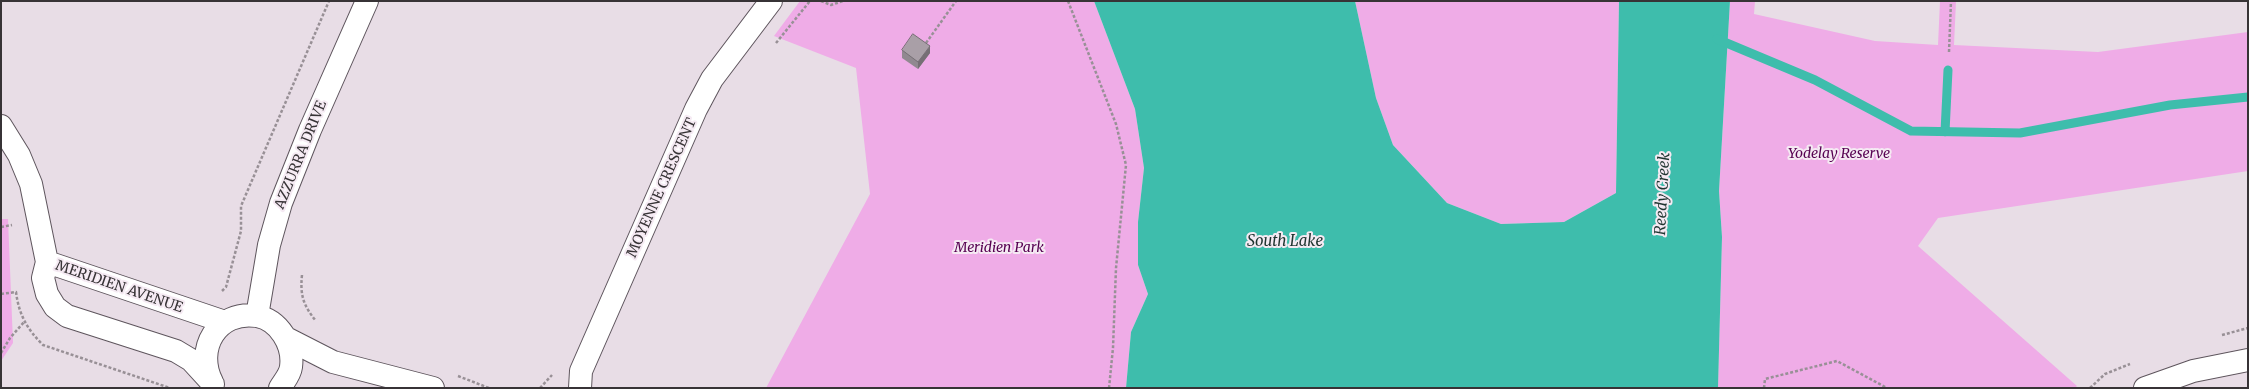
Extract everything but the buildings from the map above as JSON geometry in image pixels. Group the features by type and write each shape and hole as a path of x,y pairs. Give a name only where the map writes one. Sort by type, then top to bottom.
{"street":[{"name":"AZZURRA DRIVE","path":"257,316 269,245 280,203 366,1"},
{"name":"MOYENNE CRESCENT","path":"580,388 581,371 696,109 712,79 771,1"},
{"path":"1,126 19,155 31,184 47,262"},
{"name":"MERIDIEN AVENUE","path":"215,386 191,360 176,351 67,316 55,307 47,294 43,278 47,262 225,322"},
{"path":"215,386 206,371 206,351 210,337 225,322 238,316 257,316 271,322 286,338 333,362 433,388"},
{"path":"280,388 291,367 291,352 286,338"},
{"path":"2145,388 2193,371 2248,360"}],"path":[{"path":"217,297 226,287 241,230 241,206 329,1"},
{"path":"775,44 810,1"},
{"path":"821,1 831,5 843,1"},
{"path":"926,43 956,1"},
{"path":"1068,1 1116,124 1126,166 1116,268 1113,348 1109,388"},
{"path":"1949,52 1951,1"},
{"path":"1,353 10,338 24,322"},
{"path":"1764,388 1765,379 1837,361 1887,388"}],"green space":[{"name":"Meridien Park","path":"800,1 1094,1 1135,109 1144,168 1138,222 1138,265 1148,294 1131,332 1126,388 766,388 870,194 856,68 774,36"},
{"path":"1355,1 1619,1 1616,193 1564,222 1501,224 1447,203 1393,145 1376,98"},
{"name":"Yodelay Reserve","path":"1730,1 1755,1 1754,14 1875,41 1938,45 1940,1 1956,1 1954,45 2098,52 2248,32 2248,171 1938,218 1918,246 2077,386 2075,388 1718,388 1722,237 1719,191"},
{"path":"1,219 8,219 13,343 1,361"}],"water":[{"name":"South Lake","path":"1094,1 1355,1 1376,98 1393,145 1447,203 1501,224 1564,222 1616,193 1619,1 1730,1 1719,191 1722,237 1718,388 1126,388 1131,332 1148,294 1138,265 1138,222 1144,168 1135,109"}],"waterway":[{"path":"1717,39 1815,80 1911,131 2020,133 2170,105 2248,97"},
{"path":"1945,132 1948,70"}],"water label":[{"name":"Reedy Creek","path":"1663,194"}]}
